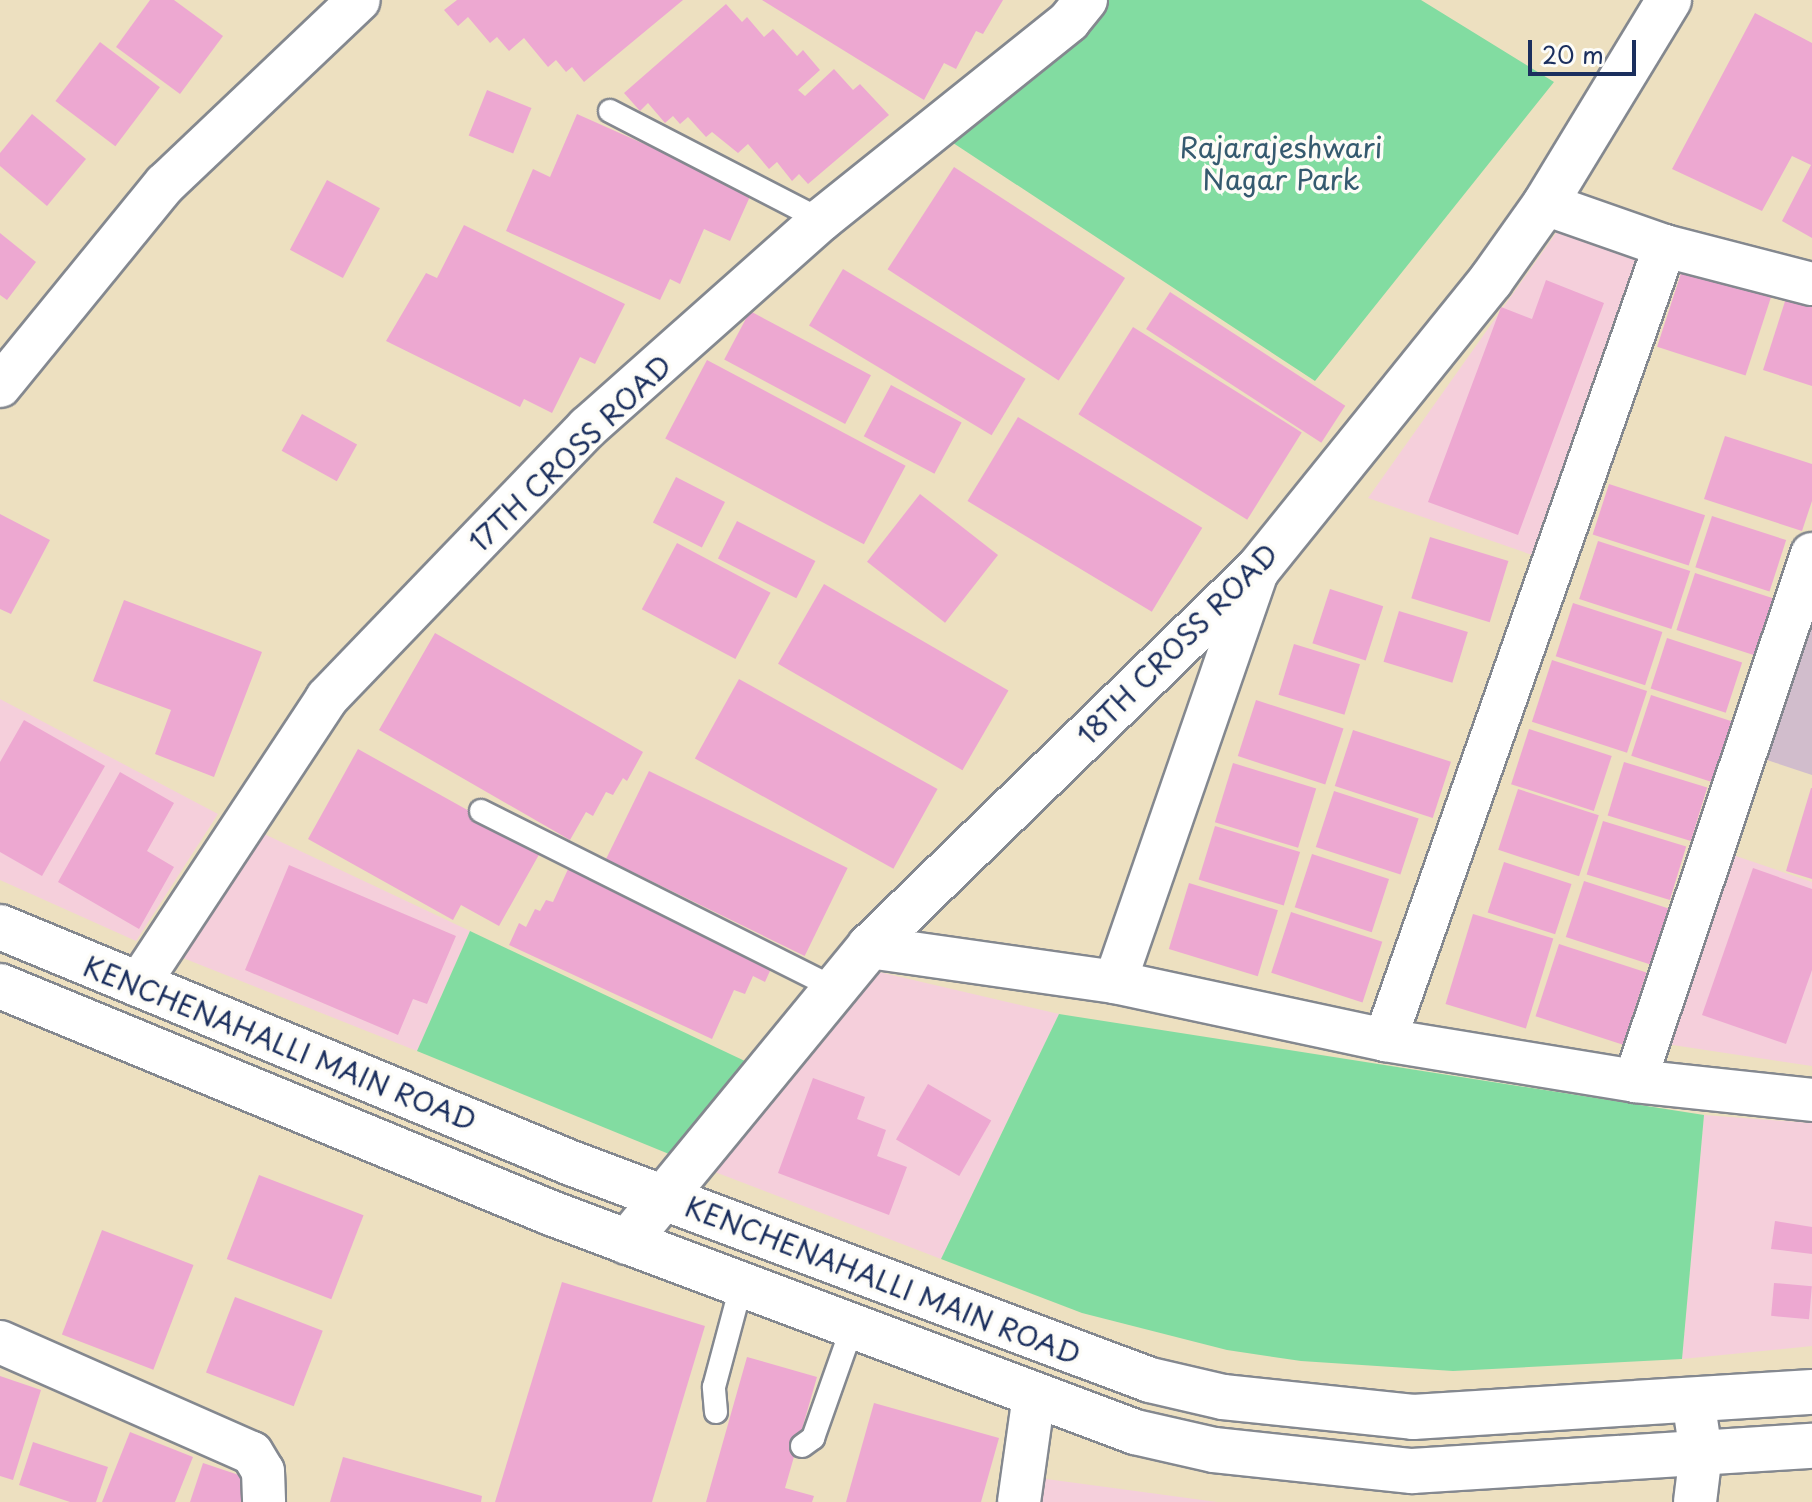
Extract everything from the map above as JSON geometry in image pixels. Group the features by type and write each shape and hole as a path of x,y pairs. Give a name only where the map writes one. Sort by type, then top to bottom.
{"main road":[{"name":"18TH CROSS ROAD","path":"627,1242 869,947 1258,569 1491,280 1545,204 1669,0"},
{"name":"KENCHENAHALLI MAIN ROAD","path":"0,927 661,1197 1150,1380 1223,1397 1413,1417 1812,1392"},
{"name":"KENCHENAHALLI MAIN ROAD","path":"0,986 627,1242 1135,1432 1214,1450 1412,1471 1812,1446"}],"street":[{"path":"0,386 165,184 359,0"},
{"name":"17TH CROSS ROAD","path":"138,985 327,698 588,427 821,220 1069,21 1086,0"},
{"path":"1545,204 1665,246 1812,284"},
{"path":"1385,1040 1665,246"},
{"path":"1635,1081 1812,554"},
{"path":"1115,982 1258,569"},
{"path":"869,947 1115,982 1385,1040 1635,1081 1812,1100"},
{"path":"0,1342 252,1453 263,1471 264,1502"},
{"path":"1019,1502 1034,1395"},
{"path":"1693,1399 1701,1453 1695,1502"}],"lane":[{"path":"610,111 821,220"},
{"path":"481,811 835,988"},
{"path":"716,1412 714,1387 741,1286"},
{"path":"802,1446 813,1438 852,1328"}],"shaded area":[{"path":"1561,226 1644,257 1535,556 1368,498"},
{"path":"1812,621 1812,775 1764,759"},
{"path":"0,699 218,814 136,941 0,880"},
{"path":"262,833 470,931 417,1051 183,958"},
{"path":"1733,855 1812,882 1812,1066 1666,1044"},
{"path":"879,972 1059,1014 941,1259 715,1172"},
{"path":"1704,1115 1812,1123 1812,1346 1682,1359"},
{"path":"1039,1478 1217,1502 1036,1502"}],"green space":[{"name":"Rajarajeshwari Nagar Park","path":"1109,0 1421,0 1554,82 1315,381 938,133 1084,33"},
{"path":"470,931 747,1062 669,1154 417,1051"},
{"path":"1059,1014 1704,1115 1682,1359 1453,1371 1301,1361 1227,1350 1082,1313 941,1259"}],"building":[{"path":"150,0 174,0 223,36 180,94 116,47"},
{"path":"457,0 683,0 584,82 572,67 566,72 556,60 548,67 524,38 509,51 497,37 490,43 468,17 458,26 444,10"},
{"path":"762,0 1003,0 983,34 976,31 956,69 944,63 924,100"},
{"path":"726,4 742,22 747,17 764,37 773,29 797,56 803,50 820,70 798,90 805,96 834,69 853,90 860,84 889,115 808,184 799,174 792,181 777,162 769,169 748,144 738,153 712,132 706,137 688,117 680,124 673,116 665,123 648,103 640,111 624,93"},
{"path":"1755,13 1812,43 1812,238 1782,221 1811,165 1792,156 1762,211 1672,169"},
{"path":"100,42 160,87 115,146 55,101"},
{"path":"487,90 532,108 513,153 469,135"},
{"path":"32,114 86,159 47,206 0,166 0,153"},
{"path":"577,114 752,192 730,241 704,229 680,284 670,279 660,300 506,231 533,169 550,177"},
{"path":"954,167 1125,278 1059,380 888,269"},
{"path":"327,180 380,208 343,278 290,250"},
{"path":"464,225 625,304 595,364 580,357 552,413 524,399 520,407 386,341 426,273 437,278"},
{"path":"0,233 36,262 7,300 0,295"},
{"path":"1684,264 1772,293 1746,375 1657,347"},
{"path":"843,269 1026,379 992,435 809,326"},
{"path":"1546,280 1604,303 1518,535 1428,502 1501,307 1532,319"},
{"path":"1170,292 1345,406 1321,443 1146,329"},
{"path":"1787,295 1812,303 1812,386 1763,370"},
{"path":"750,311 871,375 845,424 724,360"},
{"path":"1133,327 1302,432 1247,520 1078,414"},
{"path":"707,360 906,466 864,544 665,439"},
{"path":"891,385 962,423 934,474 864,436"},
{"path":"302,414 357,445 337,481 282,451"},
{"path":"1018,417 1202,528 1152,612 968,501"},
{"path":"1725,436 1812,464 1812,501 1802,531 1704,499"},
{"path":"676,477 725,502 702,547 653,522"},
{"path":"1609,484 1705,515 1689,566 1593,534"},
{"path":"920,494 998,555 945,623 867,562"},
{"path":"0,514 50,540 11,614 0,609"},
{"path":"1712,516 1786,540 1769,591 1695,567"},
{"path":"737,521 815,561 796,598 718,558"},
{"path":"1430,537 1508,561 1490,622 1411,598"},
{"path":"1598,541 1690,571 1671,629 1579,599"},
{"path":"677,543 771,593 735,659 642,609"},
{"path":"1695,573 1781,601 1762,658 1676,630"},
{"path":"824,584 1008,690 962,770 778,664"},
{"path":"1330,589 1383,606 1366,661 1312,643"},
{"path":"124,600 262,652 214,777 155,754 171,710 93,681"},
{"path":"1573,603 1662,632 1645,685 1556,656"},
{"path":"1399,611 1468,632 1452,683 1384,662"},
{"path":"435,633 643,752 627,781 623,778 613,795 606,792 593,816 586,812 570,840 379,730"},
{"path":"1667,638 1742,662 1726,713 1651,688"},
{"path":"1294,644 1360,664 1344,715 1279,695"},
{"path":"1552,660 1647,691 1627,753 1532,722"},
{"path":"739,679 938,789 893,869 695,759"},
{"path":"1651,695 1735,722 1715,783 1631,756"},
{"path":"1256,700 1343,728 1325,785 1238,756"},
{"path":"24,720 105,766 42,876 0,852 0,762"},
{"path":"1529,729 1612,756 1594,811 1511,784"},
{"path":"1353,730 1451,762 1433,818 1335,786"},
{"path":"358,749 541,851 499,926 461,905 453,920 308,839"},
{"path":"1624,762 1707,787 1691,841 1608,816"},
{"path":"1233,763 1316,788 1298,848 1215,822"},
{"path":"649,771 848,868 805,956 606,859"},
{"path":"120,772 174,803 147,851 174,867 139,929 58,882"},
{"path":"1812,788 1812,879 1786,871"},
{"path":"1518,789 1599,815 1579,876 1498,850"},
{"path":"1334,791 1419,819 1400,875 1316,847"},
{"path":"1603,821 1686,846 1670,900 1587,875"},
{"path":"1215,826 1300,852 1284,906 1199,880"},
{"path":"1312,854 1389,879 1372,932 1295,907"},
{"path":"1504,862 1572,884 1555,934 1488,912"},
{"path":"289,865 456,936 427,1004 413,999 398,1035 245,970"},
{"path":"569,867 774,962 765,982 753,976 745,994 734,990 712,1039 509,945 519,923 526,927 535,909 540,911 546,900 553,902"},
{"path":"1753,868 1812,889 1812,970 1786,1044 1702,1015"},
{"path":"1584,881 1669,909 1650,965 1566,937"},
{"path":"1189,883 1278,910 1258,976 1169,949"},
{"path":"1291,912 1382,942 1363,1003 1271,973"},
{"path":"1473,914 1553,939 1526,1028 1446,1004"},
{"path":"1559,944 1646,972 1623,1045 1536,1016"},
{"path":"813,1078 865,1097 857,1119 886,1130 877,1156 907,1167 889,1215 778,1173"},
{"path":"928,1084 991,1120 959,1176 896,1139"},
{"path":"259,1175 364,1215 331,1299 227,1259"},
{"path":"1775,1221 1812,1227 1812,1254 1771,1249"},
{"path":"102,1230 193,1265 153,1370 62,1335"},
{"path":"562,1282 705,1326 652,1502 495,1502"},
{"path":"1774,1283 1812,1286 1809,1319 1771,1316"},
{"path":"235,1297 323,1331 294,1406 206,1373"},
{"path":"747,1357 817,1377 785,1488 814,1496 812,1502 706,1502"},
{"path":"0,1376 41,1390 13,1480 0,1476"},
{"path":"874,1403 999,1438 981,1502 846,1502"},
{"path":"130,1432 193,1457 175,1502 102,1502"},
{"path":"33,1442 108,1467 96,1502 70,1502 19,1485"},
{"path":"343,1457 482,1496 481,1502 330,1502"},
{"path":"203,1463 263,1483 257,1502 190,1502"}]}
